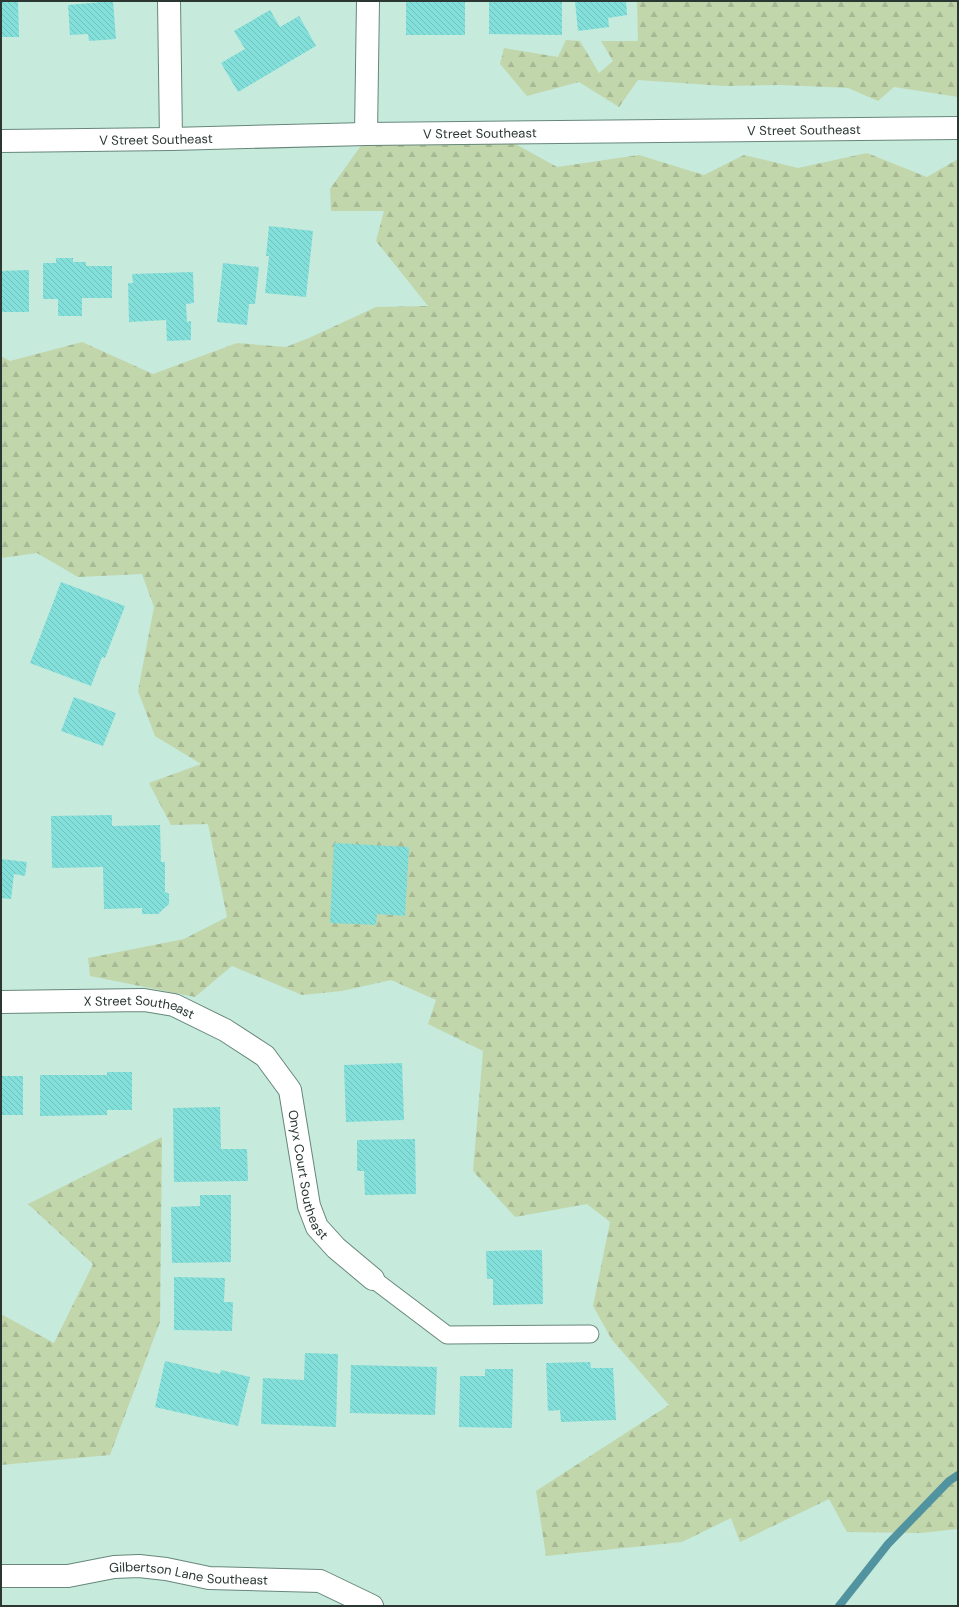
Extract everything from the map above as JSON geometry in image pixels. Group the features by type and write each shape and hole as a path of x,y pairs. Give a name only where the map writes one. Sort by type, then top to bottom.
{"street":[{"path":"169,1 171,139"},
{"path":"366,134 368,1"},
{"name":"V Street Southeast","path":"1,140 171,139 366,134 958,128"},
{"name":"X Street Southeast","path":"1,1002 144,1000 174,1004 225,1030 264,1056"},
{"name":"Onyx Court Southeast","path":"264,1056 290,1090 309,1206 317,1227 336,1248 373,1279"},
{"name":"Gilbertson Lane Southeast","path":"1,1576 68,1576 114,1567 139,1566 166,1569 209,1578 320,1581 372,1606"}],"lane":[{"path":"373,1279 447,1335 590,1334"}],"green space":[{"path":"637,1 958,1 958,97 894,87 878,101 848,88 781,85 724,86 638,80 619,107 579,82 527,96 500,64 504,48 558,57 566,40 580,41 599,73 613,61 601,41 638,41"},
{"path":"365,140 512,142 557,167 639,155 704,175 744,155 798,168 867,153 927,177 958,159 958,1529 921,1533 847,1532 829,1499 740,1542 731,1518 682,1542 546,1556 536,1491 669,1405 612,1340 593,1306 610,1222 587,1204 515,1217 473,1171 483,1051 428,1024 436,1000 391,980 342,991 302,995 232,966 195,997 90,976 88,958 184,939 227,917 208,824 171,825 149,783 201,764 155,736 138,691 154,607 142,574 78,577 37,553 1,558 1,356 10,361 82,342 153,374 237,343 286,347 376,307 428,306 376,241 384,211 331,211 330,189"},
{"path":"162,1137 160,1322 110,1455 1,1465 1,1314 54,1343 93,1264 28,1204"}],"building":[{"path":"113,1 116,39 89,41 88,34 70,35 68,5"},
{"path":"406,1 465,1 465,35 406,35"},
{"path":"489,1 562,1 562,35 489,34"},
{"path":"575,1 626,1 627,15 608,18 609,27 578,31"},
{"path":"1,2 18,2 19,37 1,37"},
{"path":"270,10 280,27 299,16 316,46 238,92 221,63 245,49 234,31"},
{"path":"269,226 313,231 306,297 265,293 269,256 266,256"},
{"path":"56,258 73,258 73,262 86,262 86,266 112,266 112,298 82,298 82,316 58,316 58,299 43,299 43,263 56,263"},
{"path":"223,263 259,267 255,304 249,304 247,325 217,322"},
{"path":"29,270 29,312 1,312 1,271"},
{"path":"193,272 194,303 186,304 187,322 191,321 191,340 167,341 166,320 129,322 128,283 133,283 132,274"},
{"path":"61,582 125,606 105,658 102,657 91,686 30,663"},
{"path":"74,697 116,713 103,746 61,731"},
{"path":"112,815 112,826 160,825 161,862 165,862 165,892 169,894 169,904 158,914 142,914 142,908 104,909 103,867 52,868 51,816"},
{"path":"334,843 409,847 405,916 377,914 376,925 330,923"},
{"path":"1,859 27,862 25,876 14,874 11,899 1,898"},
{"path":"402,1063 404,1120 346,1122 344,1065"},
{"path":"107,1072 132,1072 132,1110 107,1110 107,1115 40,1116 40,1075 107,1075"},
{"path":"1,1076 23,1076 23,1115 1,1115"},
{"path":"220,1107 221,1149 247,1149 248,1181 174,1182 173,1108"},
{"path":"415,1139 416,1194 365,1195 364,1171 357,1171 357,1140"},
{"path":"200,1195 231,1195 231,1262 172,1263 171,1207 200,1206"},
{"path":"542,1250 543,1304 493,1305 493,1279 487,1279 486,1251"},
{"path":"174,1277 225,1278 224,1302 233,1302 232,1331 174,1330"},
{"path":"305,1353 338,1354 336,1427 261,1424 263,1378 304,1380"},
{"path":"165,1361 220,1374 221,1370 250,1377 238,1426 155,1407"},
{"path":"590,1362 591,1368 613,1368 616,1420 561,1422 560,1410 548,1411 546,1363"},
{"path":"351,1365 437,1367 435,1415 350,1413"},
{"path":"485,1369 513,1369 512,1428 459,1427 460,1376 485,1376"}],"waterway":[{"path":"839,1606 888,1544 949,1481 958,1475"}]}
